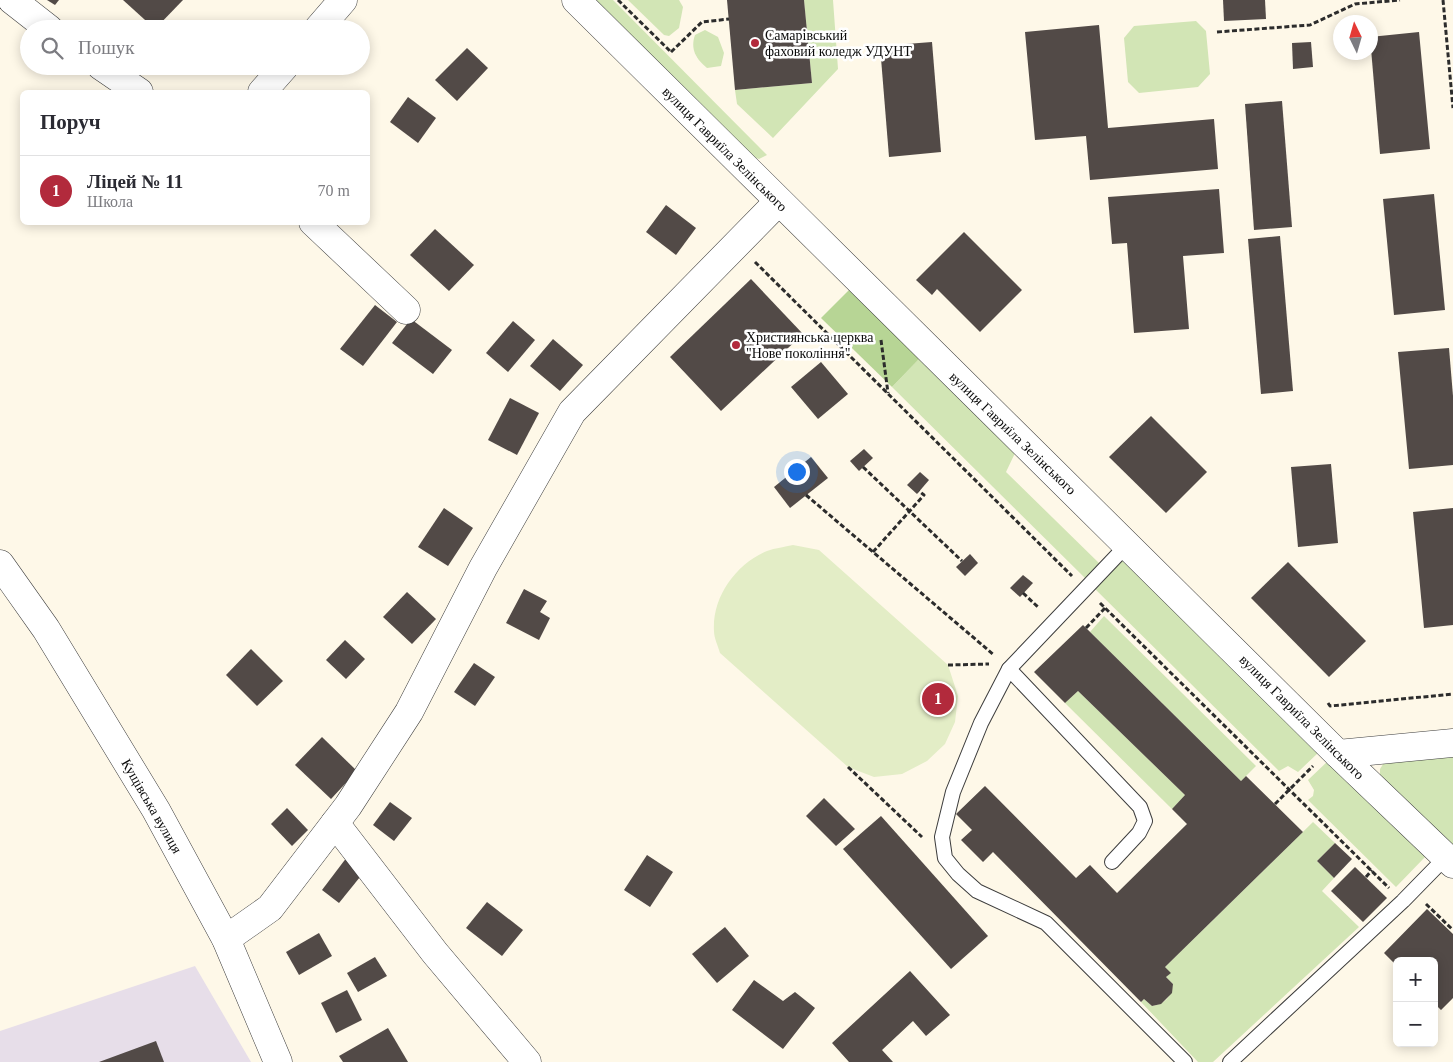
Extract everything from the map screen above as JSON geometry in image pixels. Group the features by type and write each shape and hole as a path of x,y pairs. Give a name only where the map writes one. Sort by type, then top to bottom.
{"street":[{"path":"12,0 38,20"},
{"path":"326,20 343,0"},
{"name":"вулиця Гавриїла Зелінського","path":"576,0 778,202 1338,754 1449,860"},
{"path":"114,75 136,90"},
{"path":"264,90 277,75"},
{"path":"226,939 270,908 335,823 409,712 483,568 572,412 778,202"},
{"path":"316,225 406,310"},
{"name":"Кущівська вулиця","path":"0,564 46,629 156,810 226,939 278,1062"},
{"path":"1338,754 1453,743"},
{"path":"335,823 436,953 527,1062"}],"lane":[{"path":"1127,545 1009,669 981,723 953,792 942,837 945,858 958,874 977,891 1046,923 1185,1062"},
{"path":"1009,669 1140,807 1145,822 1139,833 1112,862"},
{"path":"1230,1062 1449,860"}],"path":[{"path":"618,0 677,59"},
{"path":"1217,32 1310,25 1355,4 1400,0"},
{"path":"1444,0 1453,108"},
{"path":"670,52 702,22 729,20"},
{"path":"863,467 962,561"},
{"path":"873,552 924,495 919,491"},
{"path":"806,495 1009,669"},
{"path":"1023,593 1042,612"},
{"path":"1086,628 1105,608"},
{"path":"1323,699 1330,706 1453,694"},
{"path":"848,767 945,858"},
{"path":"1366,877 1372,870"}],"shaded area":[{"path":"195,966 251,1062 0,1062 0,1031"}],"green space":[{"path":"596,0 613,0 767,155 759,159 753,157"},
{"path":"628,0 679,0 683,7 679,28 669,36 664,35"},
{"path":"804,0 833,0 838,69 773,138 737,104 735,90 812,83"},
{"path":"1196,21 1206,31 1210,74 1198,87 1139,93 1128,82 1124,38 1134,26"},
{"path":"705,30 718,37 724,53 721,66 707,68 695,53 693,45 695,35"},
{"path":"851,288 921,357 892,387 821,318"},
{"path":"921,357 1016,451 1006,472 1101,565 1086,579 892,387"},
{"path":"793,545 819,550 948,665 958,696 955,722 945,744 927,761 902,774 874,777 848,767 720,653 714,634 714,618 717,606 728,583 745,564 756,557 770,550"},
{"path":"1122,557 1319,752 1298,772 1288,766 1279,771 1093,587"},
{"path":"1104,616 1256,766 1241,781 1090,632"},
{"path":"1078,691 1185,795 1172,809 1065,703"},
{"path":"1453,751 1453,851 1380,780 1380,769 1385,761"},
{"path":"1328,761 1425,857 1396,887 1308,800 1313,796 1314,790 1308,780"},
{"path":"1313,822 1335,843 1317,861 1334,878 1322,891 1359,927 1213,1062 1198,1062 1141,1002 1144,999 1152,1006 1160,1004 1167,999 1173,984 1166,977 1170,973 1165,967"}],"building":[{"path":"47,0 59,0 55,5"},
{"path":"123,0 183,0 164,20 145,20"},
{"path":"727,0 804,0 812,83 735,90"},
{"path":"1223,0 1265,0 1266,19 1224,21"},
{"path":"1099,25 1108,128 1214,119 1218,169 1090,180 1086,136 1035,140 1025,32"},
{"path":"1419,32 1430,149 1380,154 1372,60 1378,60 1378,36"},
{"path":"932,42 941,152 889,157 880,46"},
{"path":"1311,42 1313,67 1293,69 1292,43"},
{"path":"467,48 488,68 457,101 435,80"},
{"path":"408,97 436,118 418,143 390,122"},
{"path":"1282,101 1292,227 1254,230 1245,104"},
{"path":"1219,189 1224,253 1183,256 1189,329 1134,333 1127,243 1112,244 1108,197"},
{"path":"1434,194 1445,310 1394,315 1383,199"},
{"path":"666,205 696,228 676,255 646,232"},
{"path":"435,229 474,265 449,291 410,255"},
{"path":"964,232 1022,290 980,332 937,289 932,295 916,280"},
{"path":"1280,236 1293,391 1261,394 1248,239"},
{"name":"Християнська церква \"Нове покоління\"","path":"751,279 803,334 721,411 670,357"},
{"path":"375,305 397,322 363,366 340,349"},
{"path":"411,319 452,350 433,374 392,343"},
{"path":"513,321 535,340 508,372 486,353"},
{"path":"553,339 583,365 560,391 530,366"},
{"path":"1449,348 1453,396 1453,465 1409,469 1398,352"},
{"path":"821,362 848,394 818,419 791,387"},
{"path":"510,398 539,413 517,455 488,440"},
{"path":"1151,416 1207,472 1166,513 1109,457"},
{"path":"864,449 873,458 859,471 850,461"},
{"path":"811,457 828,478 790,508 774,487"},
{"path":"1331,464 1338,543 1298,547 1291,467"},
{"path":"920,472 929,480 917,494 907,485"},
{"path":"444,508 473,528 448,566 418,547"},
{"path":"1453,508 1453,625 1424,628 1413,512"},
{"path":"970,554 978,563 965,576 956,567"},
{"path":"1288,562 1366,641 1329,677 1251,598"},
{"path":"1023,575 1033,583 1020,597 1010,588"},
{"path":"524,589 547,601 540,612 550,618 539,640 506,623"},
{"path":"407,592 436,619 412,644 383,617"},
{"path":"1083,625 1241,781 1246,776 1303,832 1165,967 1171,973 1166,977 1173,984 1172,993 1161,1004 1152,1006 1144,999 1141,1002 993,852 983,862 961,840 972,830 956,814 985,786 1076,878 1090,865 1117,893 1187,824 1172,809 1185,795 1078,691 1065,703 1034,672"},
{"path":"345,640 365,659 346,679 326,660"},
{"path":"251,649 283,681 257,706 226,675"},
{"path":"474,663 495,677 475,706 454,692"},
{"path":"322,737 357,771 331,799 295,765"},
{"path":"824,798 855,829 836,846 806,816"},
{"path":"390,802 412,818 394,841 373,825"},
{"path":"287,808 308,830 292,846 271,824"},
{"path":"881,816 988,936 951,969 843,849"},
{"path":"1335,843 1352,859 1334,878 1317,861"},
{"path":"647,855 673,872 650,907 624,890"},
{"path":"347,857 360,877 339,903 322,890"},
{"path":"1355,867 1387,898 1363,922 1331,891"},
{"path":"487,902 523,930 502,956 466,928"},
{"path":"1427,909 1453,934 1453,998 1441,1010 1438,1007 1438,957 1393,957 1393,962 1384,953"},
{"path":"725,927 749,956 717,983 692,954"},
{"path":"319,933 332,956 299,975 286,952"},
{"path":"375,957 387,976 358,992 347,973"},
{"path":"910,971 950,1015 926,1036 913,1021 882,1050 893,1062 849,1062 832,1043"},
{"path":"754,980 783,1001 795,992 815,1008 783,1049 732,1010"},
{"path":"347,990 362,1020 336,1033 321,1003"},
{"path":"388,1028 408,1062 343,1062 339,1056"},
{"path":"156,1041 164,1062 99,1062"}],"place":[{"name":"Самарівський фаховий коледж УДУНТ","path":"755,43"},
{"name":"Християнська церква \"Нове покоління\"","path":"736,345"},
{"name":"Ліцей № 11","path":"938,699"}]}
